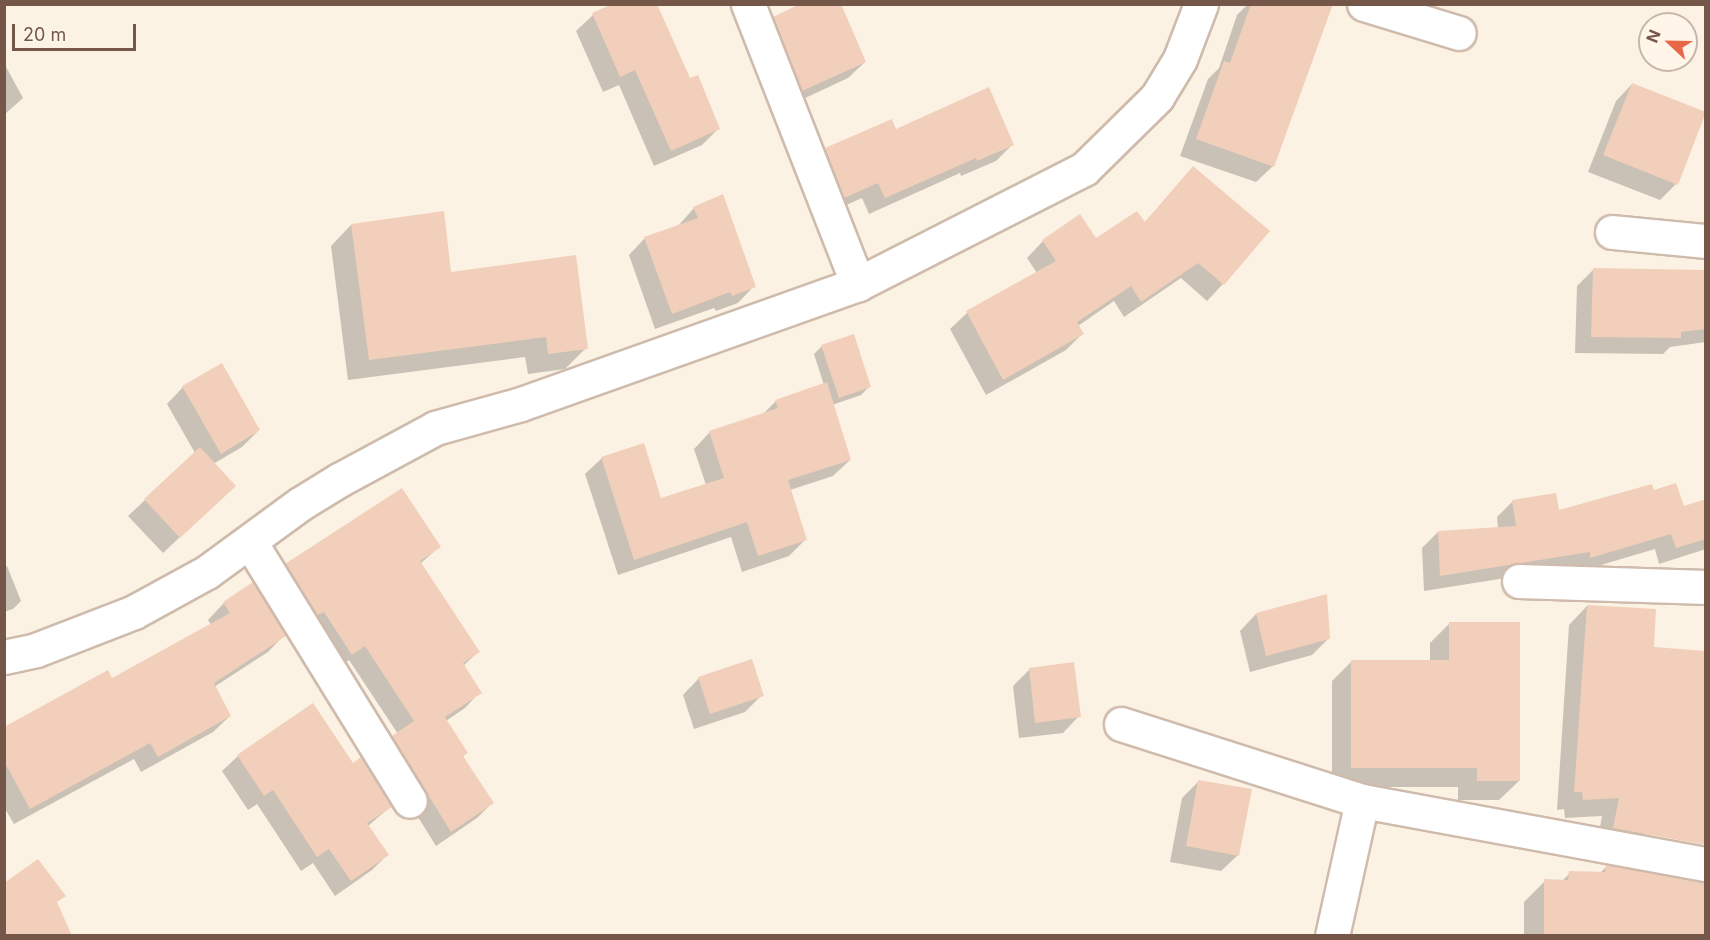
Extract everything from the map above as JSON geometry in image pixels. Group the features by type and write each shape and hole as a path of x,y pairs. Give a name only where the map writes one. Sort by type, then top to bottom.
{"street":[{"path":"748,4 858,284"},
{"path":"4,657 36,650 134,612 207,572 300,504 339,480 435,428 521,404 858,284 1083,169 1157,97 1180,59 1201,4"},
{"path":"1364,4 1459,33"},
{"path":"1612,232 1706,241"},
{"path":"250,542 410,801"},
{"path":"1519,581 1706,586"},
{"path":"1121,724 1362,801 1706,864"},
{"path":"1332,936 1362,801"}],"building":[{"path":"612,4 657,4 690,78 698,75 720,129 671,151 635,70 620,77 592,13"},
{"path":"800,4 841,4 866,62 802,91 773,17"},
{"path":"1251,4 1333,4 1274,167 1196,139 1224,61 1230,63"},
{"path":"1632,83 1706,112 1678,185 1603,155"},
{"path":"989,87 1014,145 977,161 976,158 885,198 878,183 844,198 825,148 892,119 896,129"},
{"path":"1193,166 1270,231 1224,285 1198,263 1141,302 1131,286 1077,322 1084,334 1003,380 966,311 1056,261 1042,240 1080,214 1096,238 1137,211 1145,222"},
{"path":"723,194 756,287 732,296 730,292 672,314 644,237 698,218 693,207"},
{"path":"444,211 451,272 576,255 588,349 548,354 546,337 369,360 351,224"},
{"path":"1593,268 1706,270 1706,329 1681,332 1681,338 1591,337"},
{"path":"854,334 871,387 839,398 821,345"},
{"path":"222,363 260,430 221,454 182,386"},
{"path":"827,382 851,460 788,480 807,540 758,556 747,522 634,560 601,457 644,443 661,498 724,478 709,431 778,408 775,400"},
{"path":"200,447 236,486 180,538 144,499"},
{"path":"1676,483 1684,506 1706,499 1706,539 1676,548 1671,534 1590,558 1590,552 1440,576 1438,531 1516,526 1512,500 1556,493 1559,510 1652,484 1654,490"},
{"path":"402,488 441,547 420,561 480,652 463,663 482,693 445,717 468,753 463,756 494,803 451,832 392,736 414,721 365,646 352,655 324,612 317,615 285,564"},
{"path":"253,582 286,636 214,683 231,716 158,757 150,743 30,809 4,761 4,727 108,670 112,678 230,613 223,602"},
{"path":"1327,594 1330,639 1266,656 1256,613"},
{"path":"1587,605 1656,609 1654,647 1706,651 1706,845 1613,828 1619,798 1583,800 1582,792 1574,792"},
{"path":"1449,622 1520,622 1520,781 1477,781 1477,768 1351,768 1351,660 1449,660"},
{"path":"752,659 764,696 710,714 698,677"},
{"path":"1074,662 1081,717 1035,723 1029,668"},
{"path":"313,703 353,763 361,757 392,807 367,823 389,855 351,881 329,849 317,857 273,790 264,796 237,755"},
{"path":"1198,780 1252,789 1239,856 1186,846"},
{"path":"38,859 66,896 57,902 72,936 4,936 4,883"},
{"path":"1606,865 1706,882 1706,936 1544,936 1544,879 1568,880 1569,871 1605,872"}]}
